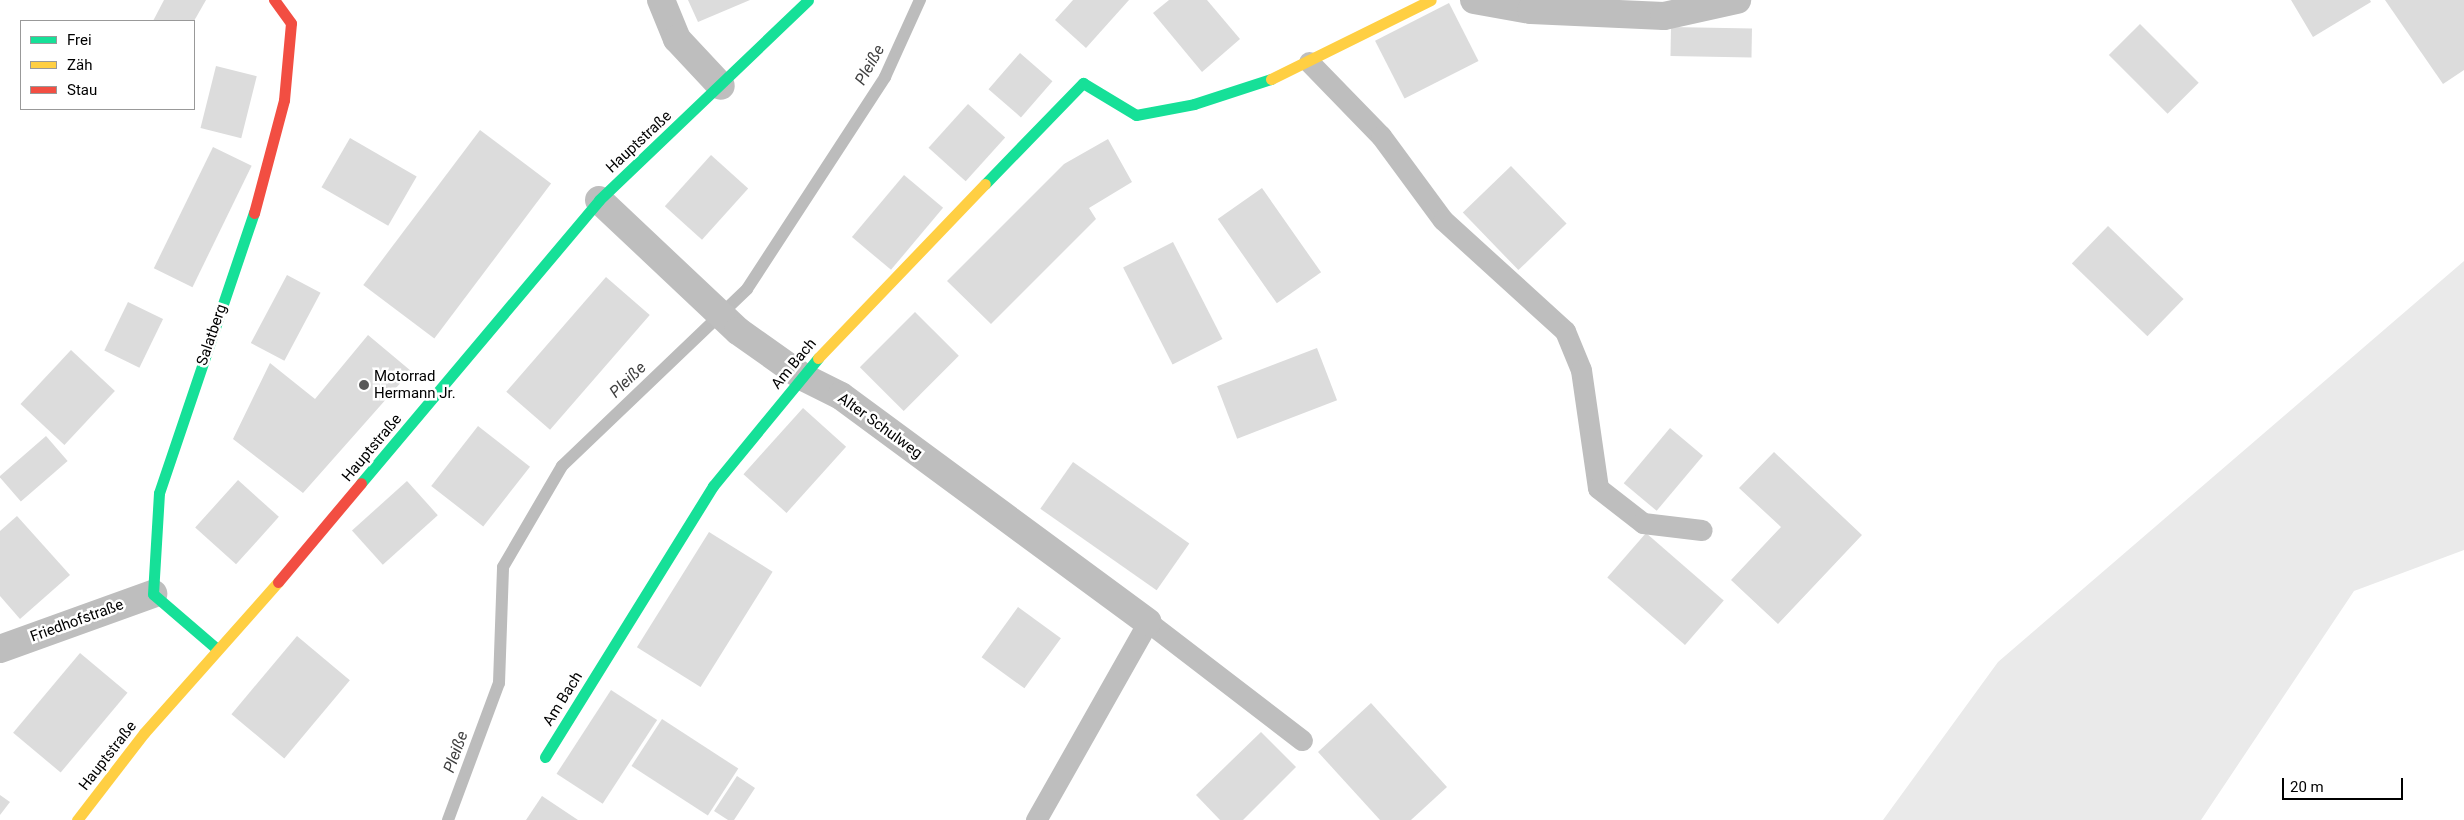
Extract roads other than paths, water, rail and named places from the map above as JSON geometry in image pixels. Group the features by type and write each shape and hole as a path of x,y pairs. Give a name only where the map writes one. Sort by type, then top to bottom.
{"street":[{"name":"Salatberg","path":"153,594 158,493 253,216 284,100 290,23 274,0"},
{"path":"661,0 677,39 721,86"},
{"name":"Hauptstraße","path":"77,820 144,733 217,649 283,578 599,200 721,86 808,0"},
{"path":"1309,62 1431,0"},
{"path":"1474,0 1531,10 1664,16 1737,0"},
{"name":"Am Bach","path":"545,757 713,486 836,337 1083,83 1136,115 1194,104 1291,72 1309,62"},
{"name":"Alter Schulweg","path":"599,200 738,331 802,377 841,396 1148,622"},
{"path":"153,594 217,649"},
{"name":"Friedhofstraße","path":"0,649 153,594"}],"lane":[{"path":"1309,62 1381,136 1443,220 1564,331 1581,370 1598,488 1642,523 1702,530"},
{"path":"1036,820 1148,622 1302,740"}],"waterway":[{"name":"Pleiße","path":"448,820 499,683 503,567 562,466 747,289 885,77 920,0"}],"place":[{"name":"Motorrad Hermann Jr.","path":"364,385"}]}
